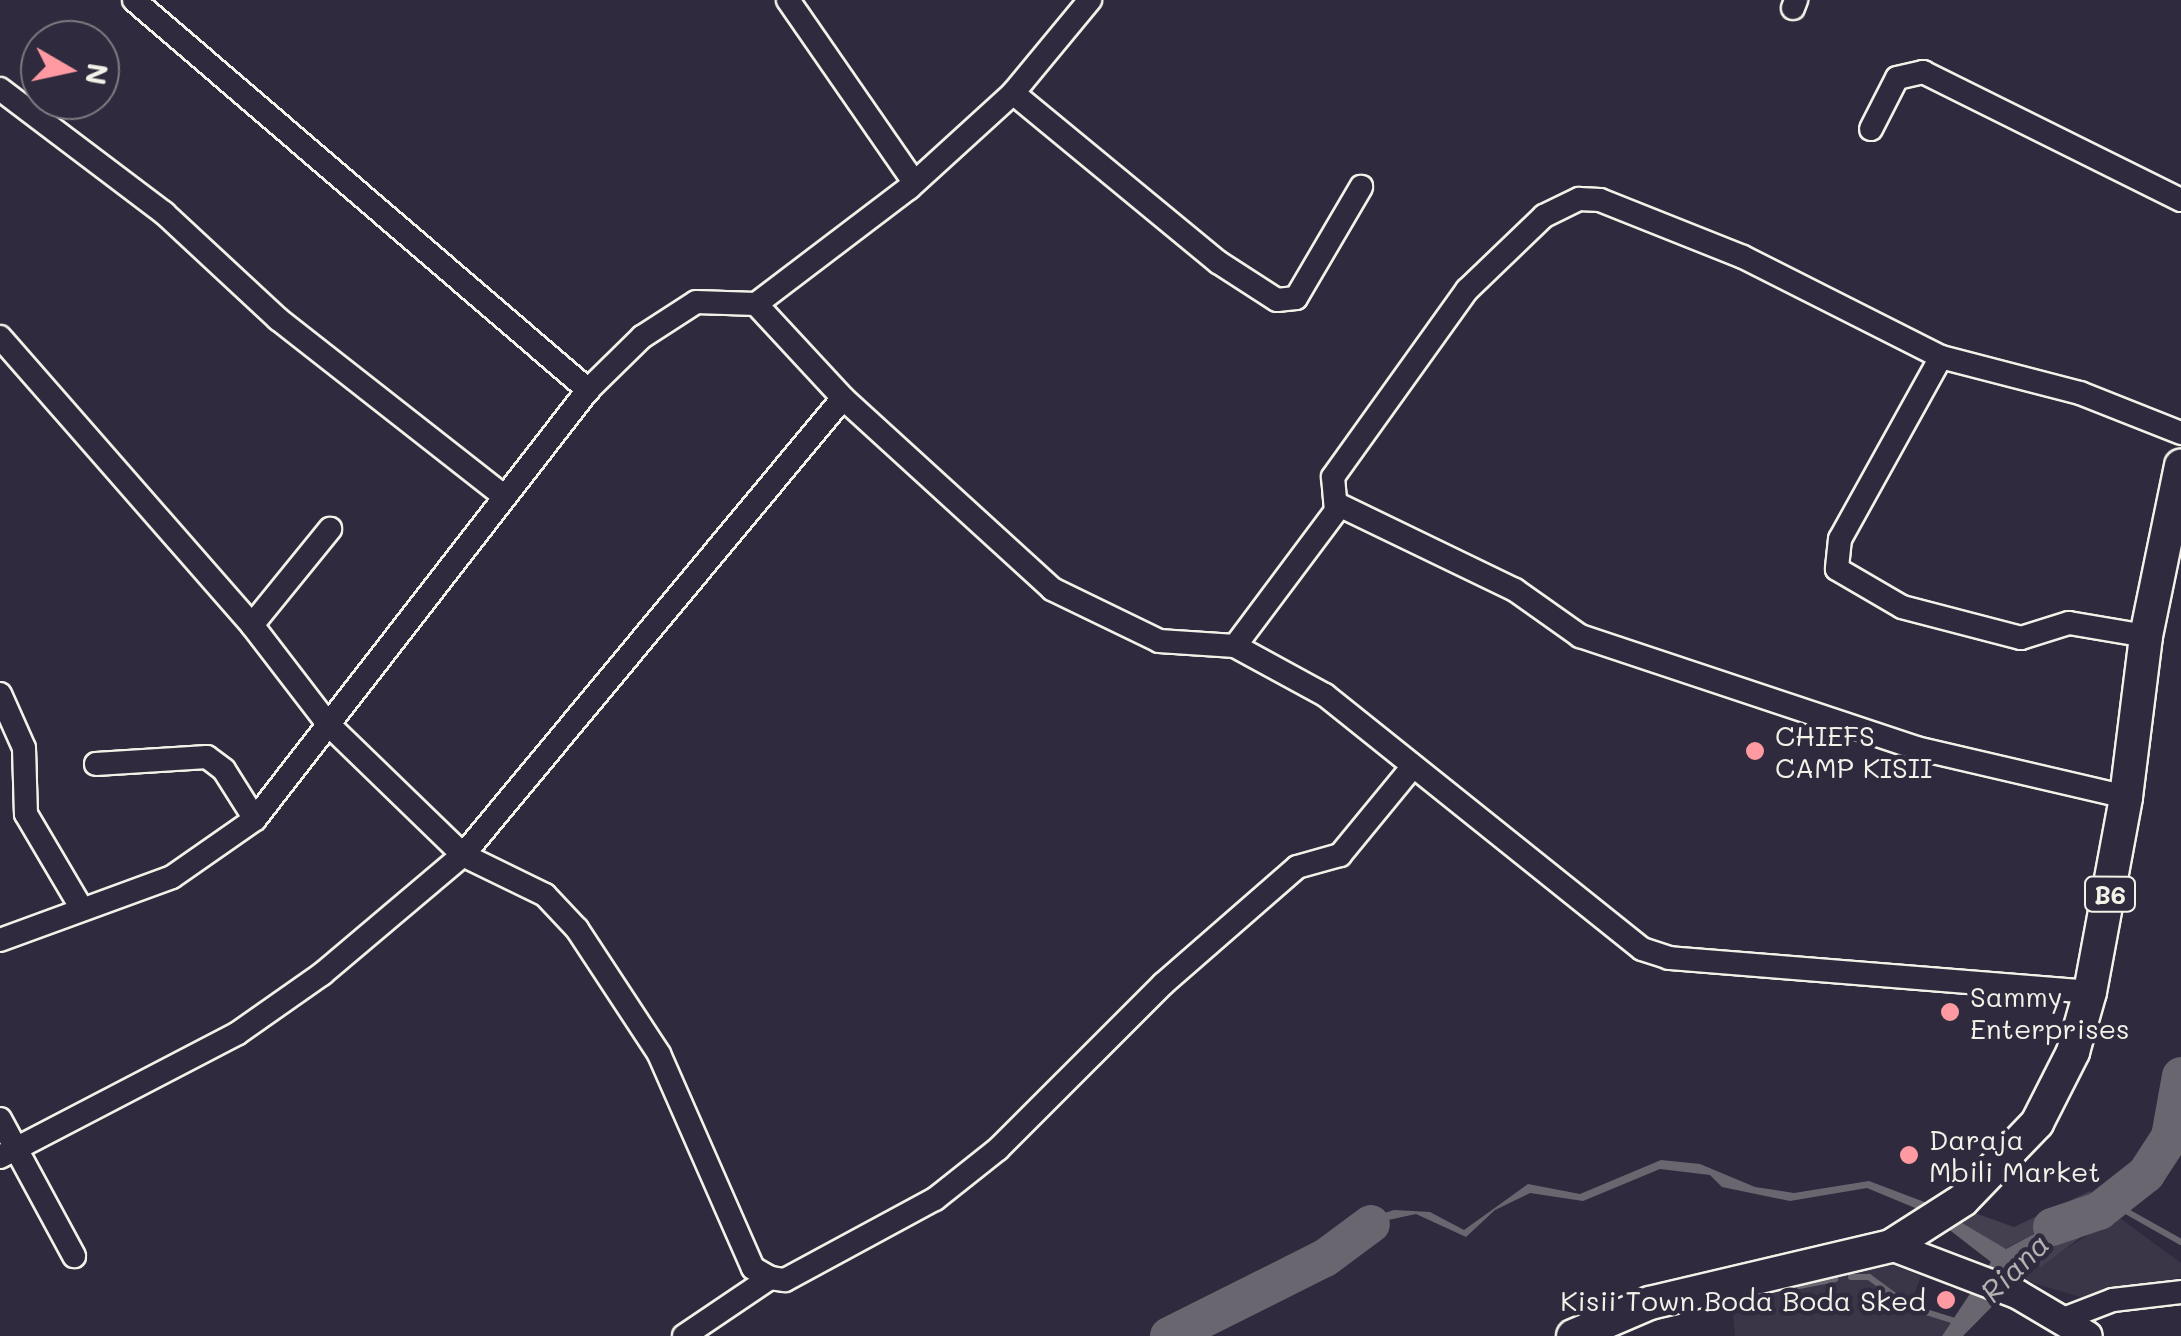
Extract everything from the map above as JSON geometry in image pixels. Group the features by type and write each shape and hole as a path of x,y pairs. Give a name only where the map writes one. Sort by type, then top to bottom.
{"highway":[{"name":"B6","path":"1574,1336 1650,1304 1890,1246 1963,1200 2037,1123 2073,1052 2090,992 2109,794 2181,466"}],"main road":[{"path":"1890,1246 2017,1294 2066,1318 2088,1336"}],"street":[{"path":"134,0 588,390"},
{"path":"788,0 914,182"},
{"path":"0,940 172,877 254,819 588,390 642,337 696,302 756,304 914,182 1013,92 1090,0"},
{"path":"1871,128 1897,78 1922,72 2181,200"},
{"path":"0,89 164,213 278,319 504,496"},
{"path":"1013,92 1218,262 1276,300 1296,298 1362,187"},
{"path":"1235,646 1336,504 1332,477 1468,290 1544,216 1579,198 1600,200 1743,257 1941,356 2080,393 2181,433"},
{"path":"756,304 843,398 1052,590 1160,640 1235,646 1325,695 1655,954 2090,992"},
{"path":"0,337 252,625 328,724 463,855 545,895 577,929 659,1054 753,1268 770,1278 784,1280 935,1199 986,1159 1163,984 1297,866 1340,855 1413,766"},
{"path":"1941,356 1840,539 1837,570 1902,607 2021,638 2069,623 2146,636"},
{"path":"11,1153 238,1033 322,974 463,855 843,398"},
{"path":"1336,504 1516,590 1580,636 1916,748 2109,794"},
{"path":"252,625 330,530"},
{"path":"0,694 24,748 26,814 82,909"},
{"path":"96,764 206,757 224,770 254,819"},
{"path":"0,1119 11,1153 74,1256"},
{"path":"684,1336 770,1278"},
{"path":"2066,1318 2114,1300 2181,1292"}],"shaded area":[{"path":"2090,1191 2096,1201 2005,1249 1957,1220 1969,1211 2014,1227"},
{"path":"2112,1210 2117,1216 2106,1229 2085,1234 2041,1267 2030,1260"},
{"name":"Daraja Mbili Market","path":"2117,1216 2181,1263 2181,1277 2087,1299 2019,1279"},
{"path":"1880,1259 1921,1276 1909,1308 1951,1321 1942,1336 1735,1336 1732,1300"}],"water":[{"path":"1661,1160 1700,1164 1755,1187 1794,1193 1869,1181 1927,1203 1920,1210 1867,1188 1790,1201 1722,1187 1710,1175 1660,1169 1583,1201 1530,1193 1495,1210 1466,1237 1416,1214 1379,1222 1330,1254 1375,1216 1394,1210 1430,1212 1464,1230 1528,1184 1580,1194"},
{"path":"2096,1201 2101,1215 2030,1259 2034,1264 1963,1336 1942,1336 1991,1262 1947,1228 1957,1220 2006,1249"}],"waterway":[{"name":"Riana","path":"2052,1227 2099,1211 2146,1174 2170,1137 2181,1076"},
{"path":"2110,1202 2181,1242"},
{"path":"1169,1336 1325,1258 1371,1224"},
{"path":"1851,1277 1869,1277 1910,1307 1958,1322"},
{"path":"1799,1286 1835,1279"}],"place":[{"name":"CHIEFS CAMP KISII","path":"1755,751"},
{"name":"Sammy Enterprises","path":"1950,1012"},
{"name":"Daraja Mbili Market","path":"1909,1155"},
{"name":"Kisii Town Boda Boda Sked","path":"1946,1300"}]}
